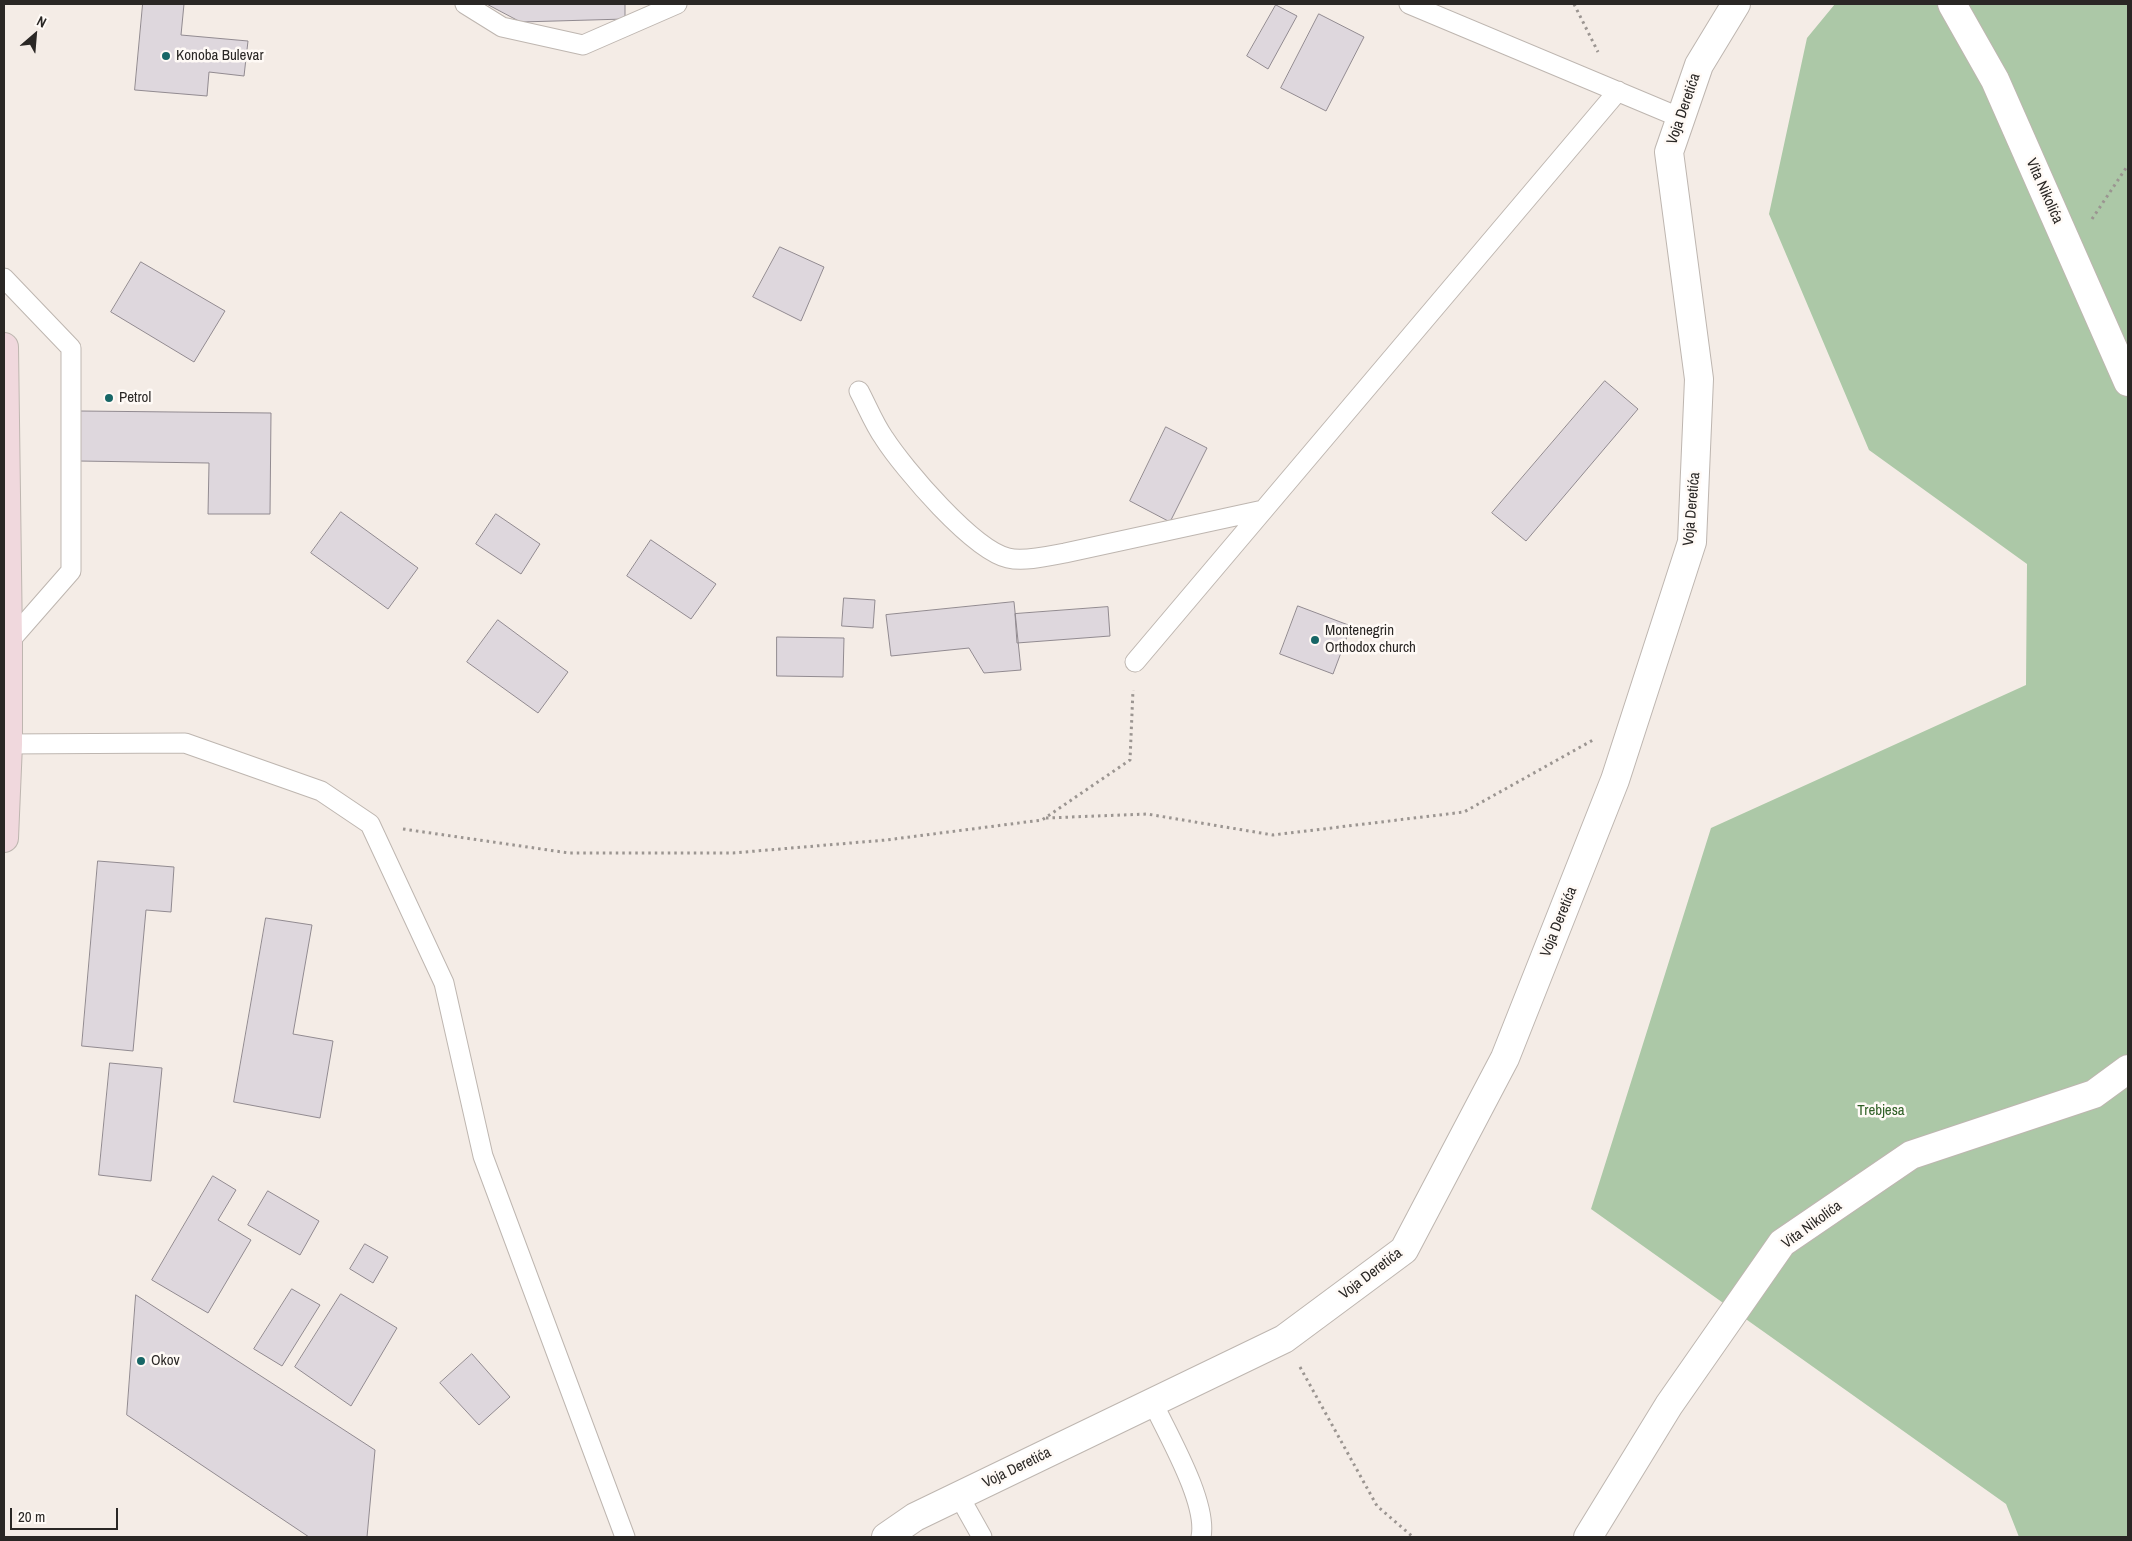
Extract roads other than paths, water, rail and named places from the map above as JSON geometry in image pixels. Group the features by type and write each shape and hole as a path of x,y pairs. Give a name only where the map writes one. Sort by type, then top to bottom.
{"main road":[{"path":"4,347 8,643 4,838"}],"street":[{"name":"Voja Deretića","path":"886,1537 915,1517 1284,1339 1404,1250 1505,1058 1618,771 1692,542 1699,379 1669,152 1699,65 1736,4"},
{"name":"Vita Nikolića","path":"1952,4 1995,80 2128,382"},
{"name":"Vita Nikolića","path":"1588,1537 1669,1405 1782,1243 1911,1155 2094,1094 2128,1069"}],"lane":[{"path":"465,4 502,27 583,45 678,4"},
{"path":"1408,4 1681,118"},
{"path":"1135,662 1618,92"},
{"path":"4,278 71,348 71,571 8,643"},
{"path":"859,391 883,437 912,476 952,518 982,544 1008,558 1035,558 1065,553 1263,510"},
{"path":"6,744 185,743 321,791 370,824 444,983 483,1156 621,1535"},
{"path":"1153,1402 1190,1479 1203,1528 1201,1537"},
{"path":"960,1496 982,1537"}],"place":[{"name":"Konoba Bulevar","path":"166,56"},
{"name":"Petrol","path":"109,398"},
{"name":"Montenegrin Orthodox church","path":"1315,640"},
{"name":"Okov","path":"141,1361"}],"park label":[{"name":"Trebjesa","path":"1881,1111"}]}
